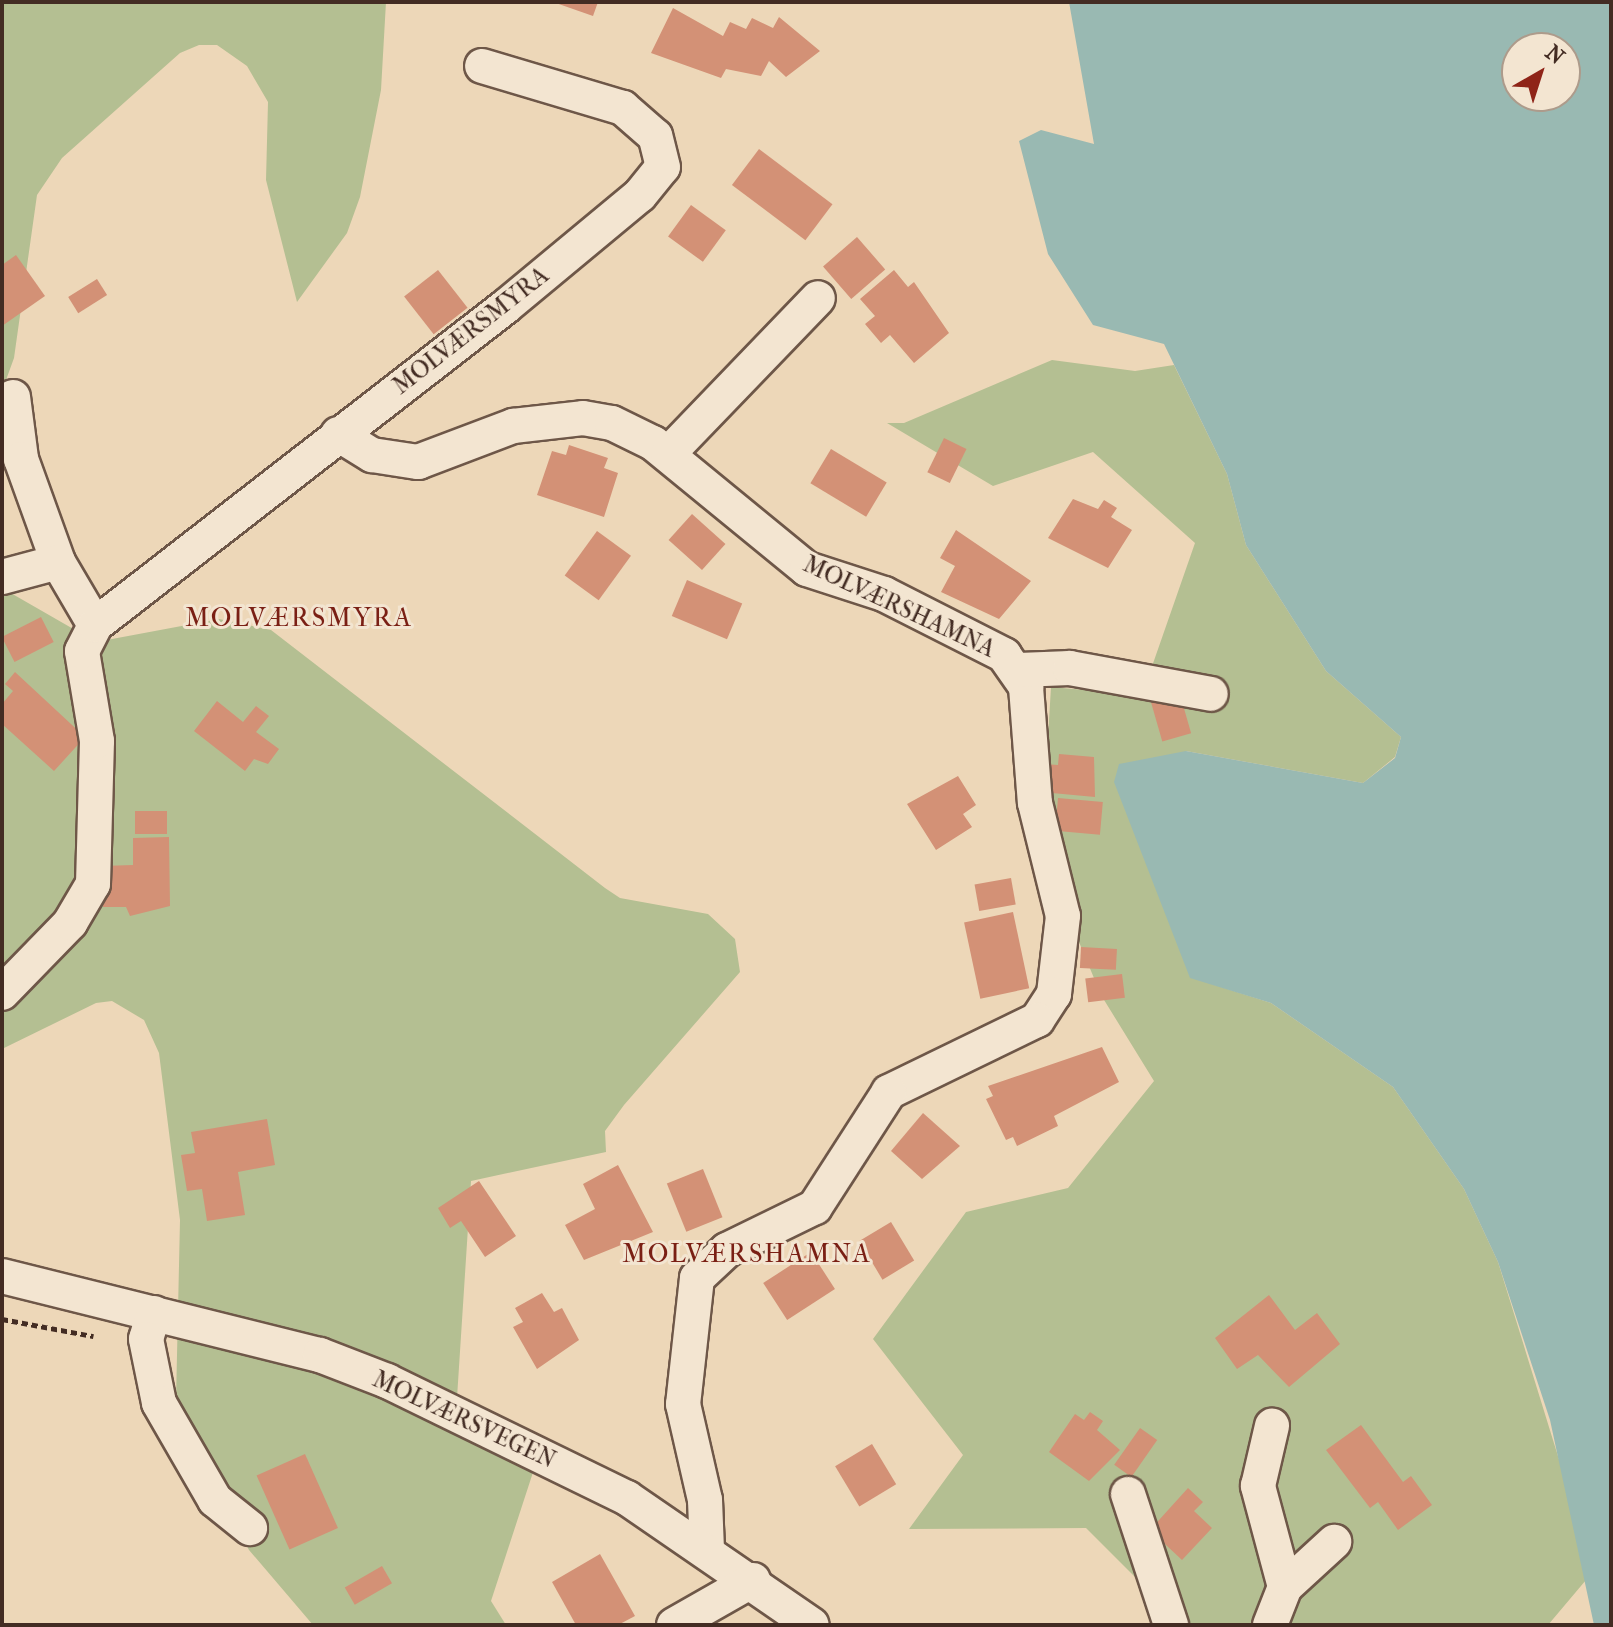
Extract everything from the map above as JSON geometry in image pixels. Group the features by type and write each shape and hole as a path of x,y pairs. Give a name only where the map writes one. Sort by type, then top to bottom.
{"street":[{"name":"MOLVÆRSMYRA","path":"95,625 567,257 663,167 655,136 623,108 482,66"},
{"path":"668,454 818,298"},
{"path":"2,993 70,923 93,884 97,741 82,651 95,625 58,562 21,459 13,397"},
{"name":"MOLVÆRSHAMNA","path":"338,434 372,455 418,462 513,426 583,418 612,423 668,454 807,569 884,594 1004,655 1019,670 1035,803 1063,916 1054,994 1037,1020 889,1092 815,1207 727,1250 697,1278 683,1404 705,1500 707,1549"},
{"path":"2,577 58,562"},
{"name":"MOLVÆRSHAMNA","path":"1019,670 1070,668 1211,694"},
{"name":"MOLVÆRSVEGEN","path":"2,1276 320,1355 387,1381 627,1498 753,1580 812,1625"},
{"path":"154,1313 146,1339 159,1403 215,1500 250,1528"},
{"path":"1272,1426 1258,1486 1285,1587"},
{"path":"1128,1494 1171,1625"},
{"path":"1270,1625 1285,1587 1334,1542"},
{"path":"674,1625 753,1580"}],"green space":[{"path":"2,2 386,2 381,90 360,197 347,233 297,302 266,180 268,102 247,66 217,45 199,45 180,53 62,158 37,195 14,358 2,391"},
{"path":"1052,360 1135,371 1174,365 1227,474 1246,545 1326,671 1401,737 1395,757 1363,783 1186,751 1190,977 1271,1003 1393,1087 1464,1189 1498,1262 1570,1495 1586,1580 1548,1625 1183,1625 1086,1528 909,1529 963,1455 873,1339 966,1212 1068,1188 1154,1081 1101,995 1067,913 1046,771 1051,687 1142,695 1195,543 1093,452 993,486 887,423 904,423"},
{"path":"2,588 96,642 219,619 271,630 620,898 708,914 735,939 740,972 624,1105 605,1131 606,1152 471,1181 457,1398 538,1457 491,1601 506,1625 313,1625 249,1550 198,1457 176,1400 180,1220 159,1053 144,1020 112,1001 96,1003 2,1049"}],"water":[{"path":"1069,2 1611,2 1611,1625 1594,1625 1550,1420 1498,1262 1464,1189 1393,1087 1271,1003 1190,978 1114,782 1119,764 1186,751 1363,783 1395,758 1401,737 1326,671 1246,545 1227,474 1164,344 1093,325 1048,254 1019,141 1041,130 1094,144"}],"building":[{"path":"553,2 598,2 593,16"},
{"path":"673,8 723,36 730,22 746,29 752,18 773,28 779,17 820,51 786,77 769,61 761,76 726,69 721,78 651,53"},
{"path":"759,149 832,204 805,240 732,185"},
{"path":"691,205 726,230 703,262 668,237"},
{"path":"857,237 885,269 851,299 823,267"},
{"path":"16,255 45,296 2,326 2,265"},
{"path":"438,270 468,308 434,334 404,296"},
{"path":"894,270 908,287 914,282 949,333 914,363 890,335 881,343 865,324 875,316 860,299"},
{"path":"97,279 107,295 78,313 68,297"},
{"path":"944,438 966,449 950,483 927,472"},
{"path":"569,445 608,458 604,468 618,473 604,517 537,495 552,451 566,455"},
{"path":"831,449 887,482 866,517 810,483"},
{"path":"1073,499 1098,509 1104,500 1117,508 1111,517 1132,530 1108,568 1048,538"},
{"path":"692,514 725,544 702,570 669,540"},
{"path":"956,530 1031,581 999,619 941,592 955,566 940,558"},
{"path":"597,531 631,556 599,600 565,575"},
{"path":"687,580 742,603 727,639 672,616"},
{"path":"41,617 54,642 15,662 2,637"},
{"path":"15,672 85,737 54,771 2,724 2,704 13,691 5,684"},
{"path":"1179,691 1191,733 1162,742 1150,699"},
{"path":"217,701 243,722 256,706 269,716 256,732 279,749 268,764 254,759 245,771 194,731"},
{"path":"1059,754 1094,757 1095,797 1041,792 1044,764 1058,765"},
{"path":"958,776 976,805 963,814 972,827 936,850 907,804"},
{"path":"1058,798 1103,802 1100,835 1055,831"},
{"path":"135,811 167,811 167,834 135,834"},
{"path":"169,837 170,906 130,916 126,907 103,907 102,866 133,865 133,838"},
{"path":"1011,878 1016,905 979,911 975,884"},
{"path":"1013,912 1029,988 980,999 964,922"},
{"path":"1081,947 1117,949 1116,970 1080,968"},
{"path":"1122,974 1125,998 1088,1002 1085,979"},
{"path":"1102,1047 1119,1082 1054,1116 1058,1126 1017,1146 1013,1137 1006,1140 986,1099 993,1096 988,1086"},
{"path":"923,1113 960,1146 922,1179 891,1151"},
{"path":"267,1119 275,1165 238,1172 245,1215 207,1221 202,1189 187,1191 181,1155 195,1153 191,1132"},
{"path":"618,1165 653,1232 584,1260 565,1225 595,1209 583,1184"},
{"path":"703,1169 722,1217 686,1232 667,1184"},
{"path":"479,1181 516,1236 485,1257 461,1221 450,1228 438,1208"},
{"path":"891,1222 914,1261 882,1280 859,1241"},
{"path":"811,1252 835,1289 787,1320 763,1283"},
{"path":"542,1293 554,1312 562,1308 579,1340 537,1369 513,1327 523,1322 515,1308"},
{"path":"1269,1295 1295,1330 1317,1313 1340,1344 1289,1387 1258,1355 1237,1369 1215,1338"},
{"path":"1090,1412 1103,1421 1097,1430 1120,1450 1089,1481 1049,1452 1075,1414 1084,1420"},
{"path":"1361,1425 1403,1482 1411,1476 1432,1505 1398,1530 1378,1502 1370,1508 1326,1450"},
{"path":"1140,1428 1157,1440 1131,1477 1114,1465"},
{"path":"872,1444 896,1484 859,1506 835,1466"},
{"path":"305,1454 338,1528 290,1550 257,1476"},
{"path":"1188,1488 1203,1502 1194,1511 1212,1528 1182,1560 1150,1530"},
{"path":"600,1554 635,1616 618,1625 576,1625 552,1582"},
{"path":"382,1566 392,1583 355,1605 345,1588"}],"district":[{"name":"MOLVÆRSMYRA","path":"299,618"},
{"name":"MOLVÆRSHAMNA","path":"747,1254"}]}
